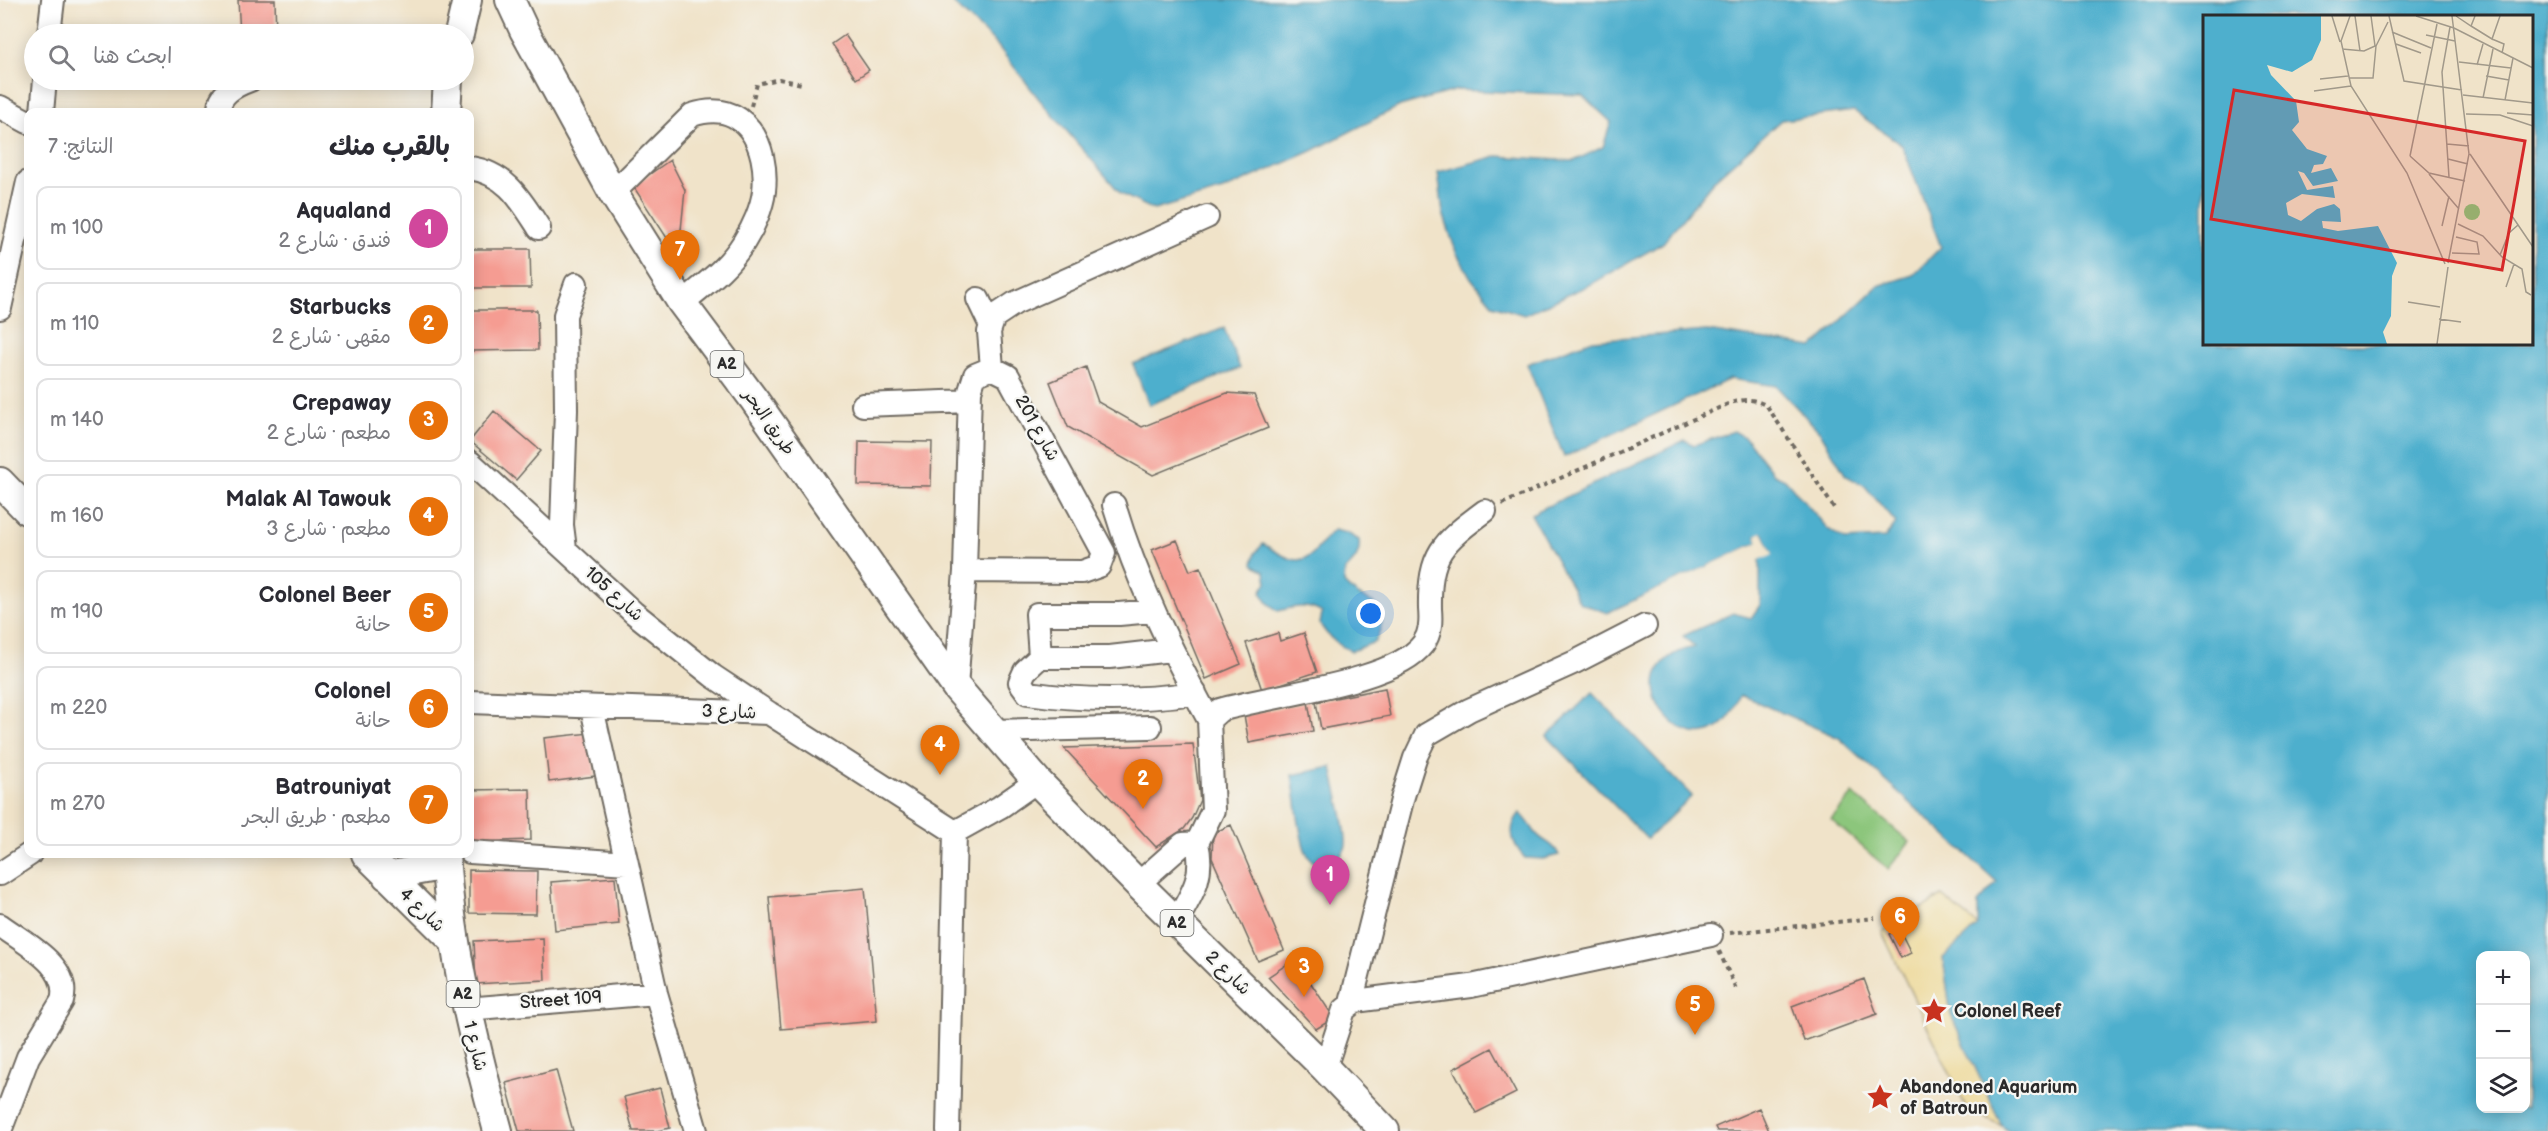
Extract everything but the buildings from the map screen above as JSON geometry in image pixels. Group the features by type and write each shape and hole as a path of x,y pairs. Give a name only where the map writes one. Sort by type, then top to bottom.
{"main road":[{"path":"461,24 467,0"},
{"name":"طريق البحر","path":"510,0 613,193 682,303 761,410 974,710"},
{"path":"447,108 448,90"},
{"path":"0,482 24,507"},
{"name":"شارع 2","path":"974,710 1037,781 1138,885 1325,1068 1385,1131"},
{"name":"شارع 4","path":"370,858 454,941"},
{"path":"387,876 450,858"},
{"name":"شارع 1","path":"454,858 454,941 466,1009 498,1131"}],"street":[{"path":"50,24 52,0"},
{"path":"42,108 44,90"},
{"path":"219,108 219,104 230,90"},
{"path":"0,107 24,120"},
{"path":"613,193 692,115 705,111 734,116 746,123 758,139 764,160 764,192 759,212 745,242 724,269 682,303"},
{"path":"474,169 482,170 506,183 517,194 539,228"},
{"path":"0,308 24,200"},
{"path":"956,687 965,571 970,401 975,375 992,368 989,332 994,317 1015,303 1207,217"},
{"path":"565,549 562,525 566,410 565,315 576,284"},
{"path":"978,299 991,326"},
{"name":"شارع 201","path":"965,571 1082,572 1099,566 1104,553 1008,376 992,368"},
{"path":"863,405 970,401"},
{"name":"شارع 105","path":"474,466 643,620 713,676 769,713"},
{"path":"1114,505 1133,564 1152,611 1209,720 1213,810 1197,843 1201,860 1198,878 1176,922"},
{"path":"1209,720 1220,710 1362,678 1405,660 1418,650 1428,635 1431,623 1430,582 1436,560 1451,538 1485,511"},
{"path":"1040,657 1038,614 1119,614 1152,611"},
{"path":"1351,1003 1403,796 1415,758 1426,735 1469,710 1575,662 1645,626"},
{"path":"1171,650 1110,657 1040,657 1025,671 1020,682 1028,693 1064,698 1158,698 1195,693"},
{"name":"شارع 3","path":"474,702 769,713 955,832"},
{"path":"592,708 656,993 696,1131"},
{"path":"992,731 1150,727"},
{"path":"948,1131 955,832 1000,807 1037,781"},
{"path":"1138,885 1183,844 1197,843"},
{"path":"0,874 24,858"},
{"path":"474,858 627,863"},
{"path":"0,925 57,969 63,980 65,991 62,1001 28,1057 0,1131"},
{"path":"1325,1068 1344,1010 1355,1000 1471,986 1711,935"},
{"name":"Street 109","path":"466,1009 656,993"}],"path":[{"path":"746,123 757,84 779,79 802,84"},
{"path":"1485,511 1730,403 1749,399 1757,400 1767,406 1834,508"},
{"path":"1736,989 1711,935 1875,918"}],"green space":[{"path":"1853,794 1910,842 1888,869 1831,820"}],"sand":[{"name":"Colonel Reef","path":"1942,896 1978,925 1943,958 1951,1015 2002,1126 1966,1107 1882,932"}],"water":[{"path":"950,0 2548,0 2548,1131 2008,1131 2002,1126 1951,1015 1943,958 1978,925 1978,903 1997,882 1839,738 1741,695 1724,723 1703,733 1684,730 1667,716 1657,697 1656,677 1668,659 1695,647 1683,636 1733,613 1751,618 1760,605 1760,559 1772,553 1763,533 1756,535 1759,542 1607,613 1580,603 1531,514 1685,440 1694,445 1734,431 1746,438 1774,474 1785,479 1828,529 1845,540 1885,538 1896,523 1864,485 1846,476 1820,432 1776,386 1730,379 1564,457 1527,364 1593,340 1707,331 1813,347 1878,286 1913,275 1941,247 1902,145 1854,111 1781,120 1715,179 1663,243 1593,283 1524,315 1493,305 1471,278 1456,252 1443,213 1438,172 1497,156 1574,161 1603,147 1611,122 1582,95 1457,90 1400,106 1312,151 1223,190 1154,210 1121,194 1039,99 997,45"},
{"path":"1224,328 1240,368 1149,405 1133,364"},
{"path":"1334,530 1347,533 1359,540 1358,553 1345,570 1344,583 1352,591 1375,605 1382,617 1381,628 1375,642 1352,651 1338,644 1327,633 1320,624 1322,613 1306,607 1278,611 1268,603 1261,592 1267,582 1265,572 1253,564 1255,553 1263,544 1290,559 1304,559 1311,555"},
{"path":"1592,693 1692,796 1647,839 1547,736"},
{"path":"1332,767 1343,818 1346,845 1344,852 1334,861 1322,864 1310,859 1303,844 1292,775"},
{"path":"1520,813 1538,836 1553,847 1559,855 1543,859 1525,858 1512,836 1513,825"}],"pier":[{"path":"1762,532 1773,554 1757,561 1758,557 1769,552 1761,536 1761,544 1645,598 1644,596 1759,542 1756,535"}],"place":[{"name":"Batrouniyat","path":"680,280"},
{"name":"Malak Al Tawouk","path":"940,775"},
{"name":"Starbucks","path":"1143,809"},
{"name":"Aqualand","path":"1330,905"},
{"name":"Colonel","path":"1900,947"},
{"name":"Crepaway","path":"1304,997"},
{"name":"Colonel Reef","path":"1934,1011"},
{"name":"Colonel Beer","path":"1695,1035"},
{"name":"Abandoned Aquarium of Batroun","path":"1880,1097"}]}
